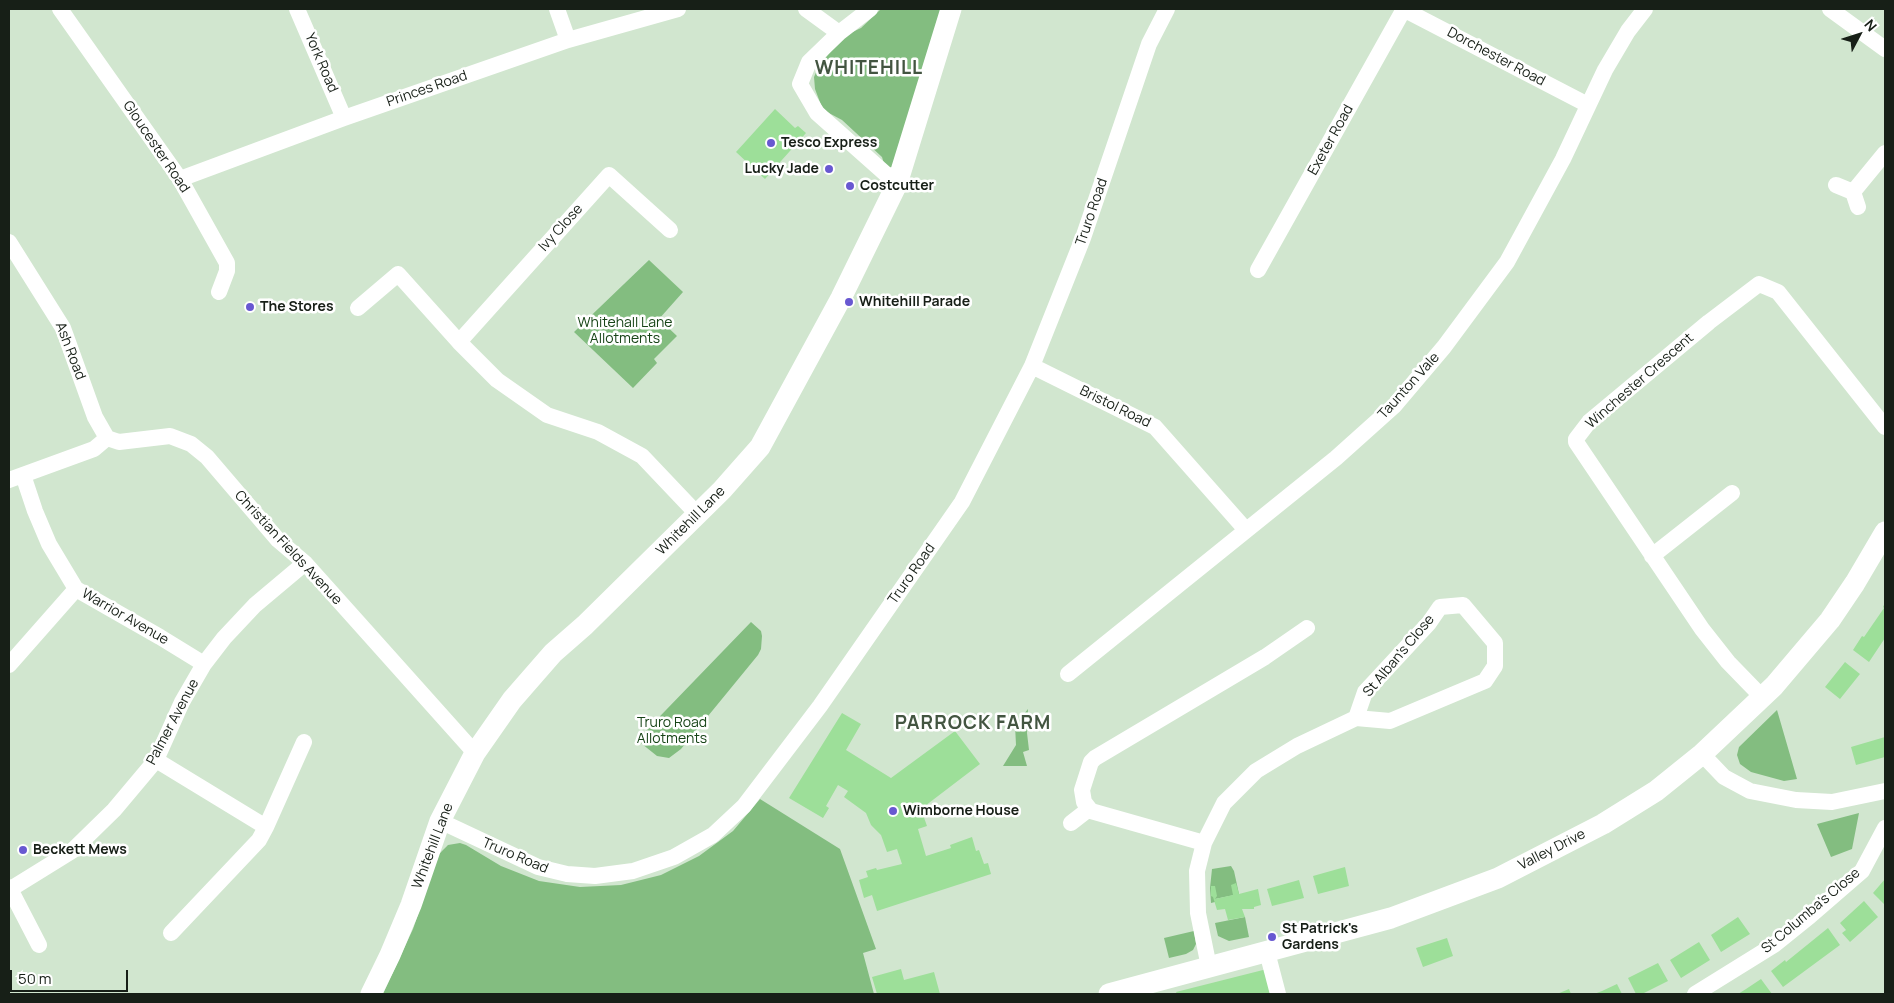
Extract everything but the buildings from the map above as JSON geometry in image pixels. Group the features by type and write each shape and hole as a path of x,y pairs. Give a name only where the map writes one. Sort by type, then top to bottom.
{"street":[{"name":"Gloucester Road","path":"60,9 180,179 227,262 227,270 219,292"},
{"name":"York Road","path":"298,9 344,118"},
{"path":"557,9 568,40"},
{"name":"Princes Road","path":"180,179 344,118 568,40 678,9"},
{"path":"806,9 839,33"},
{"path":"870,9 839,33 809,62 800,84 817,113 844,139 897,184"},
{"name":"Whitehill Lane","path":"371,994 411,905 440,821 475,753 512,700 554,653 698,515 760,447 841,298 897,184 951,9"},
{"name":"Truro Road","path":"440,821 538,867 554,872 582,876 616,874 654,865 682,853 712,834 744,806 784,756 820,706 962,502 1032,366 1083,238 1149,44 1167,9"},
{"name":"Dorchester Road","path":"1404,9 1588,105"},
{"name":"Exeter Road","path":"1258,270 1404,9"},
{"name":"Taunton Vale","path":"1068,674 1076,670 1336,458 1394,406 1444,347 1507,262 1563,159 1605,70 1628,31 1645,9"},
{"path":"1830,9 1883,43"},
{"path":"1836,185 1856,200 1885,153"},
{"name":"Ivy Close","path":"459,342 609,175 670,230"},
{"name":"Ash Road","path":"9,242 63,328 94,418 107,438"},
{"path":"358,308 398,274 459,342 497,380 547,415 598,432 642,456 698,515"},
{"name":"Winchester Crescent","path":"1762,697 1732,666 1707,636 1576,442 1576,439 1589,422 1709,322 1759,284 1778,292 1885,427"},
{"name":"Bristol Road","path":"1032,366 1155,427 1246,530"},
{"name":"Christian Fields Avenue","path":"107,438 119,442 170,436 191,444 207,457 278,540 305,563 475,753"},
{"path":"16,477 94,449 107,438"},
{"name":"Warrior Avenue","path":"16,477 35,511 49,544 76,589 204,664"},
{"path":"1652,556 1732,493"},
{"name":"Valley Drive","path":"1109,994 1156,988 1210,967 1391,918 1498,878 1604,824 1656,791 1702,754 1774,686 1830,620 1885,532"},
{"name":"Palmer Avenue","path":"9,888 72,851 114,810 156,760 182,702 204,664 224,638 255,605 305,563"},
{"path":"9,665 76,589"},
{"name":"St Alban's Close","path":"1463,604 1495,643 1495,666 1485,681 1390,721 1356,718 1365,692 1429,623 1440,607 1463,604"},
{"path":"1204,843 1089,809 1082,794 1085,777 1093,759 1265,657 1307,628"},
{"path":"1210,967 1198,913 1197,870 1204,843 1224,804 1256,770 1297,746 1356,718"},
{"path":"171,933 259,840 304,742"},
{"path":"1702,754 1724,777 1750,790 1796,800 1832,802 1885,790"},
{"path":"156,760 266,827"},
{"path":"1071,823 1089,809"},
{"name":"St Columba's Close","path":"1695,994 1774,945 1862,871 1885,828"},
{"path":"9,888 39,945"},
{"path":"1267,952 1278,994"}],"green space":[{"path":"881,9 942,9 892,167 885,167 882,157 842,120 827,112 821,105 815,89 814,77 819,66 846,35 861,28"},
{"name":"Whitehall Lane Allotments","path":"649,260 683,292 659,319 677,336 654,359 657,363 633,388 574,332"},
{"name":"Truro Road Allotments","path":"751,622 761,631 761,649 758,655 681,749 669,758 657,756 637,740"},
{"path":"1028,709 1027,733 1029,750 1023,752 1027,766 1003,766 1016,745 1015,725"},
{"path":"1777,710 1797,779 1784,781 1751,772 1740,764 1737,755 1739,747"},
{"path":"760,799 840,849 876,949 863,953 874,994 383,994 413,929 439,854 448,845 460,843 466,845 501,866 539,881 580,887 621,885 661,875 699,856 733,831"},
{"path":"1859,813 1852,849 1831,857 1817,824"},
{"path":"1231,866 1234,871 1239,894 1215,899 1215,902 1211,903 1212,869"},
{"path":"1245,917 1249,937 1229,941 1218,936 1215,923"},
{"path":"1194,931 1196,944 1193,950 1186,954 1169,958 1164,938"}],"place":[{"name":"Tesco Express","path":"771,143"},
{"name":"Lucky Jade","path":"829,169"},
{"name":"Costcutter","path":"850,186"},
{"name":"Whitehill Parade","path":"849,302"},
{"name":"The Stores","path":"250,307"},
{"name":"Wimborne House","path":"893,811"},
{"name":"Beckett Mews","path":"23,850"},
{"name":"St Patrick's Gardens","path":"1272,937"}],"district":[{"name":"WHITEHILL","path":"869,69"},
{"name":"PARROCK FARM","path":"973,724"}]}
